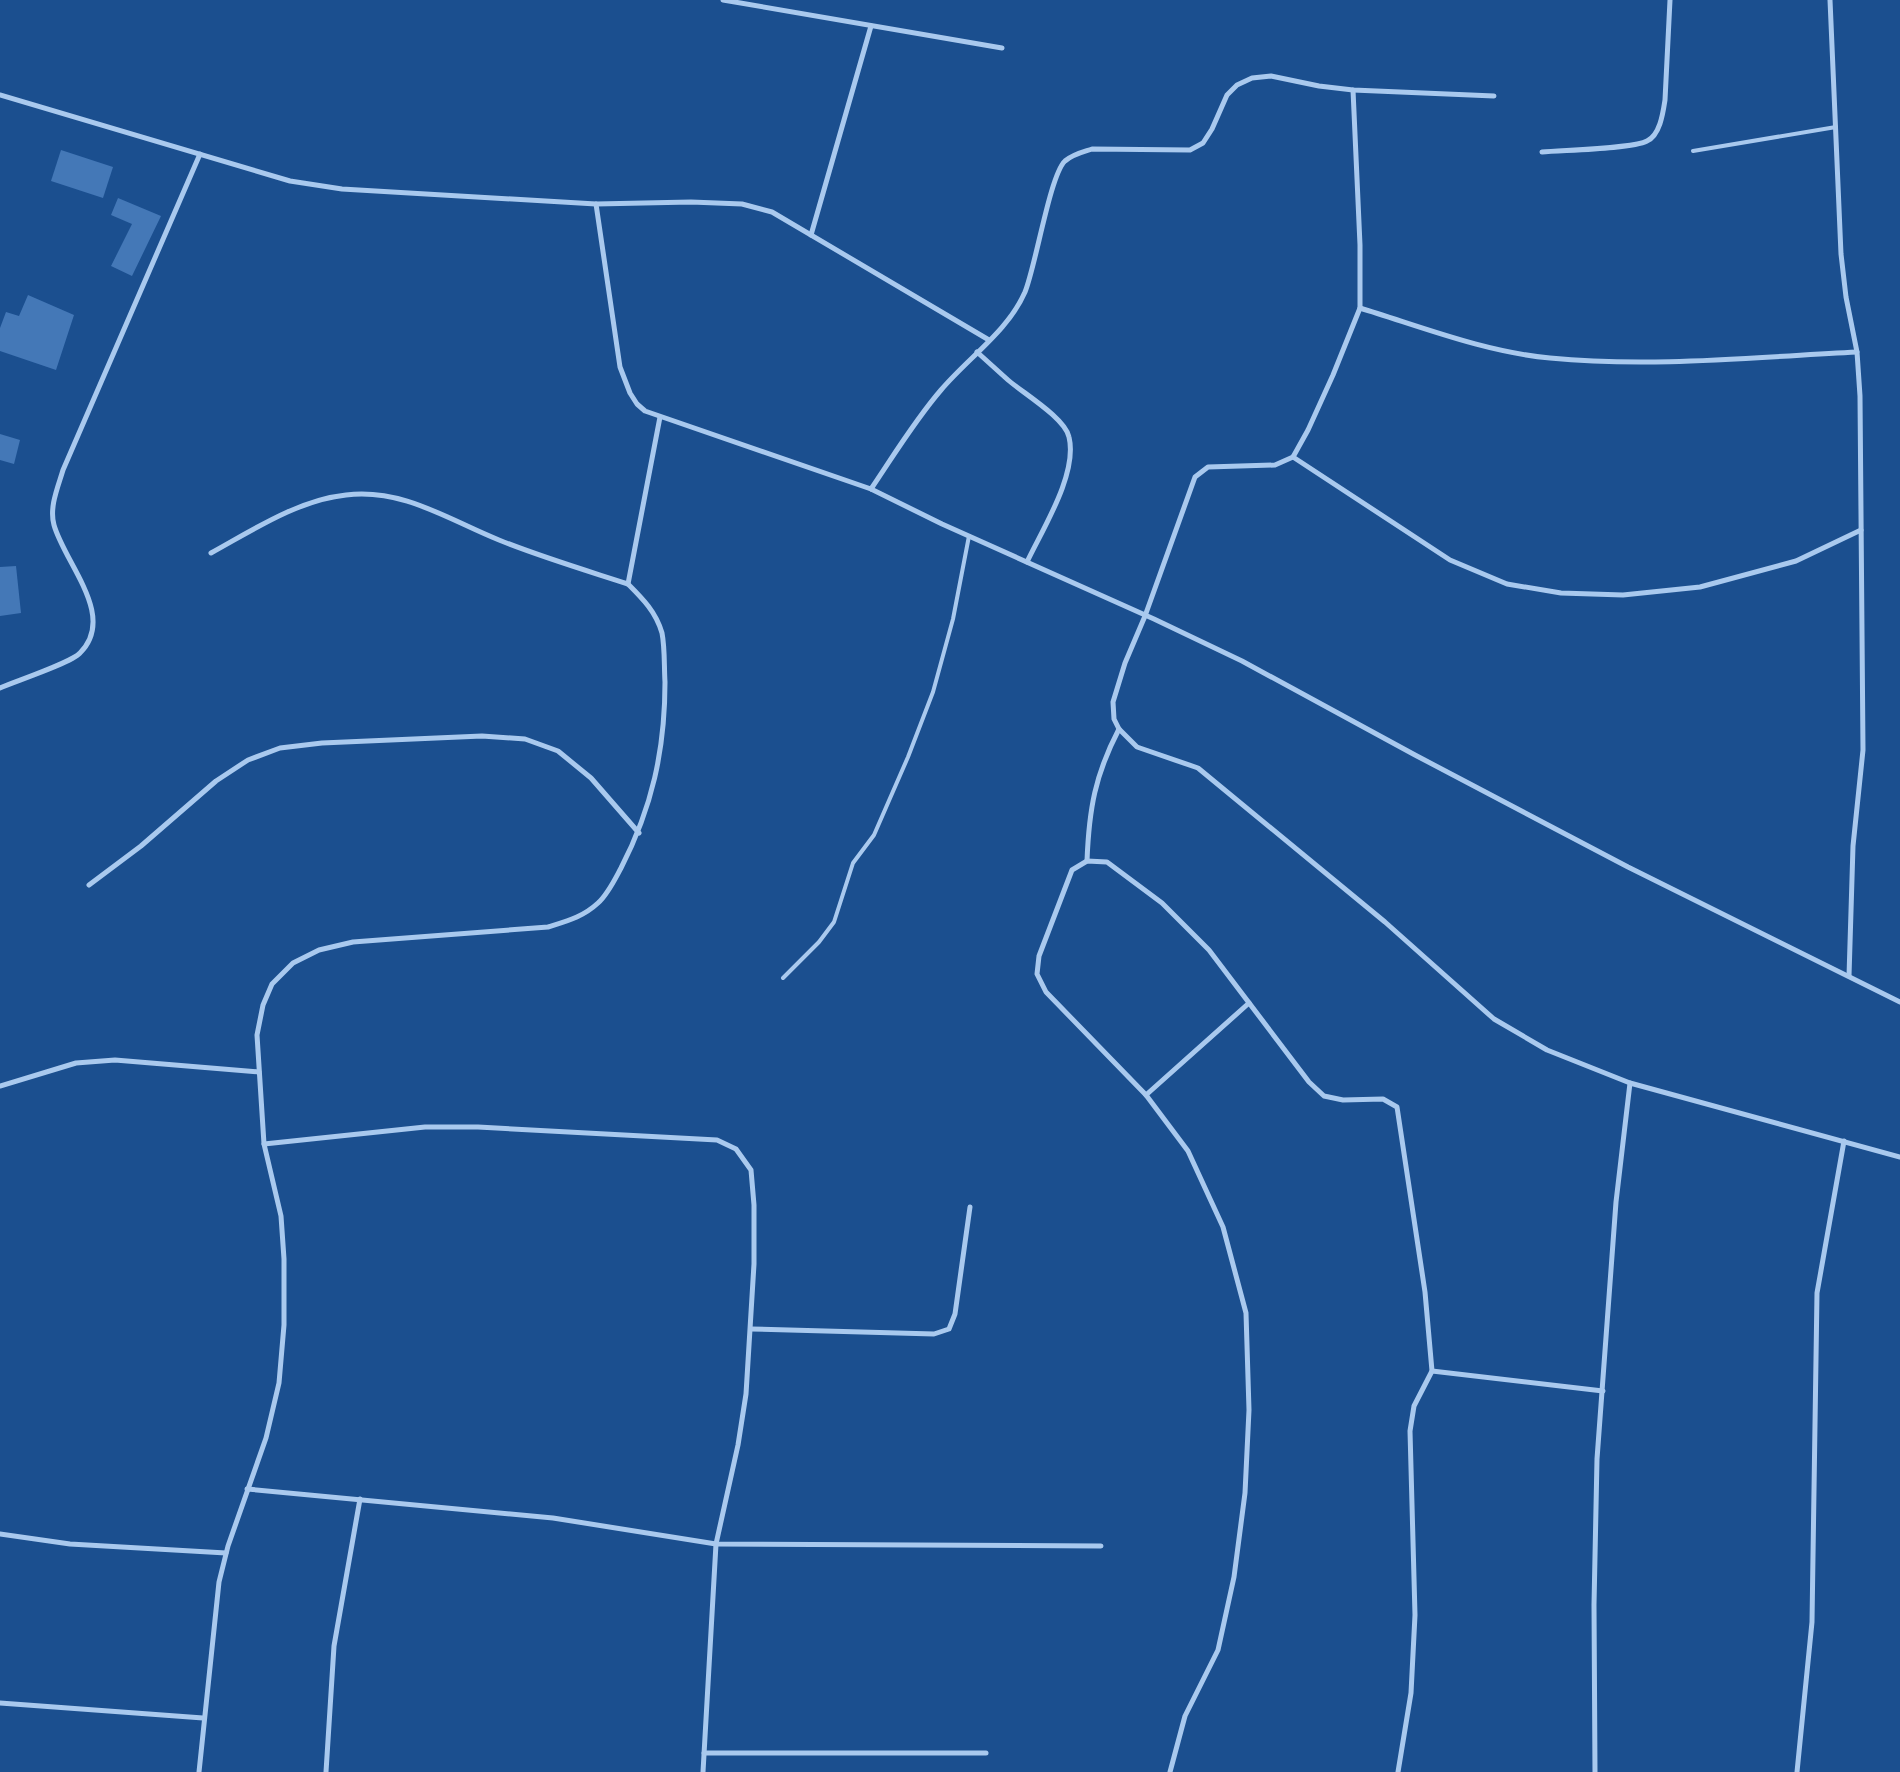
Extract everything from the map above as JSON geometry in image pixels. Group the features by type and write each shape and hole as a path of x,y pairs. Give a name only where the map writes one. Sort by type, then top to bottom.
{"street":[{"path":"723,0 1002,48"},
{"path":"1542,152 1630,145 1647,141 1655,134 1663,115 1665,100 1670,0"},
{"path":"1830,0 1841,254 1846,297 1857,352 1860,396 1863,750 1852,846 1849,976"},
{"path":"811,235 871,26"},
{"path":"871,489 919,417 1019,306 1030,280 1056,178 1064,162 1078,153 1092,149 1190,150 1203,143 1212,129 1227,95 1237,85 1252,78 1270,76 1319,86 1353,90 1494,96"},
{"path":"1353,90 1360,245 1360,308 1334,375 1293,457 1275,465 1208,467 1195,477 1145,616 1125,663 1113,702 1114,719 1119,729 1137,747 1198,768 1385,922 1494,1019 1547,1050 1630,1083 1900,1157"},
{"path":"0,95 290,181 342,189 596,204 691,202 742,204 772,212 989,340"},
{"path":"0,688 79,654 92,638 94,616 88,597 54,524 54,499 63,470 200,154"},
{"path":"596,204 620,367 636,404 645,411 871,489 1242,661 1415,756 1628,867 1900,1002"},
{"path":"1360,308 1497,350 1549,358 1670,362 1857,352"},
{"path":"977,352 1008,380 1054,416 1069,436 1070,462 1060,492 1027,562"},
{"path":"628,584 660,417"},
{"path":"1293,457 1450,560 1507,584 1560,593 1622,595 1700,586 1796,560 1861,530"},
{"path":"199,1772 203,1718 219,1582 226,1553 266,1438 279,1383 284,1325 284,1259 280,1216 264,1144 257,1035 263,1005 272,984 293,963 319,950 352,942 548,927 578,918 600,902 616,877 639,833 654,786 665,706 662,634 651,608 628,584 508,543 410,501 377,493 345,495 313,503 285,514 211,553"},
{"path":"1087,861 1089,824 1098,775 1119,729"},
{"path":"89,885 141,846 216,781 248,760 280,748 322,743 482,736 524,739 558,752 591,778 639,833"},
{"path":"1170,1772 1185,1716 1218,1650 1234,1577 1245,1493 1249,1420 1246,1313 1223,1227 1188,1151 1146,1095 1046,992 1037,974 1039,956 1072,870 1087,861 1107,862 1162,904 1209,950 1309,1082 1324,1096 1343,1100 1383,1099 1396,1107 1426,1292 1432,1371 1414,1406 1410,1431 1415,1615 1411,1694 1398,1772"},
{"path":"1146,1095 1248,1003"},
{"path":"0,1086 76,1063 115,1060 259,1072"},
{"path":"1595,1772 1595,1538 1602,1391 1616,1202 1630,1083"},
{"path":"264,1144 425,1127 478,1127 717,1140 736,1149 751,1170 754,1205 751,1329 746,1394 740,1436 716,1544 703,1772"},
{"path":"1796,1772 1812,1622 1817,1293 1844,1141"},
{"path":"751,1329 934,1334 949,1330 955,1314 970,1207"},
{"path":"1432,1371 1602,1391"},
{"path":"247,1489 553,1518 716,1544 1101,1546"},
{"path":"326,1772 334,1646 360,1499"},
{"path":"0,1534 70,1544 226,1553"},
{"path":"0,1703 203,1718"},
{"path":"704,1753 986,1753"}],"lane":[{"path":"1693,151 1836,127"},
{"path":"783,978 819,942 834,922 853,863 874,835 908,757 933,692 948,637 969,536"}],"building":[{"path":"61,150 113,167 103,198 51,181"},
{"path":"118,198 161,216 132,276 111,266 132,224 111,215"},
{"path":"28,295 74,315 56,370 0,351 0,328 6,312 19,316"},
{"path":"0,434 20,440 14,464 0,460"},
{"path":"16,566 21,613 0,616 0,567"}]}
